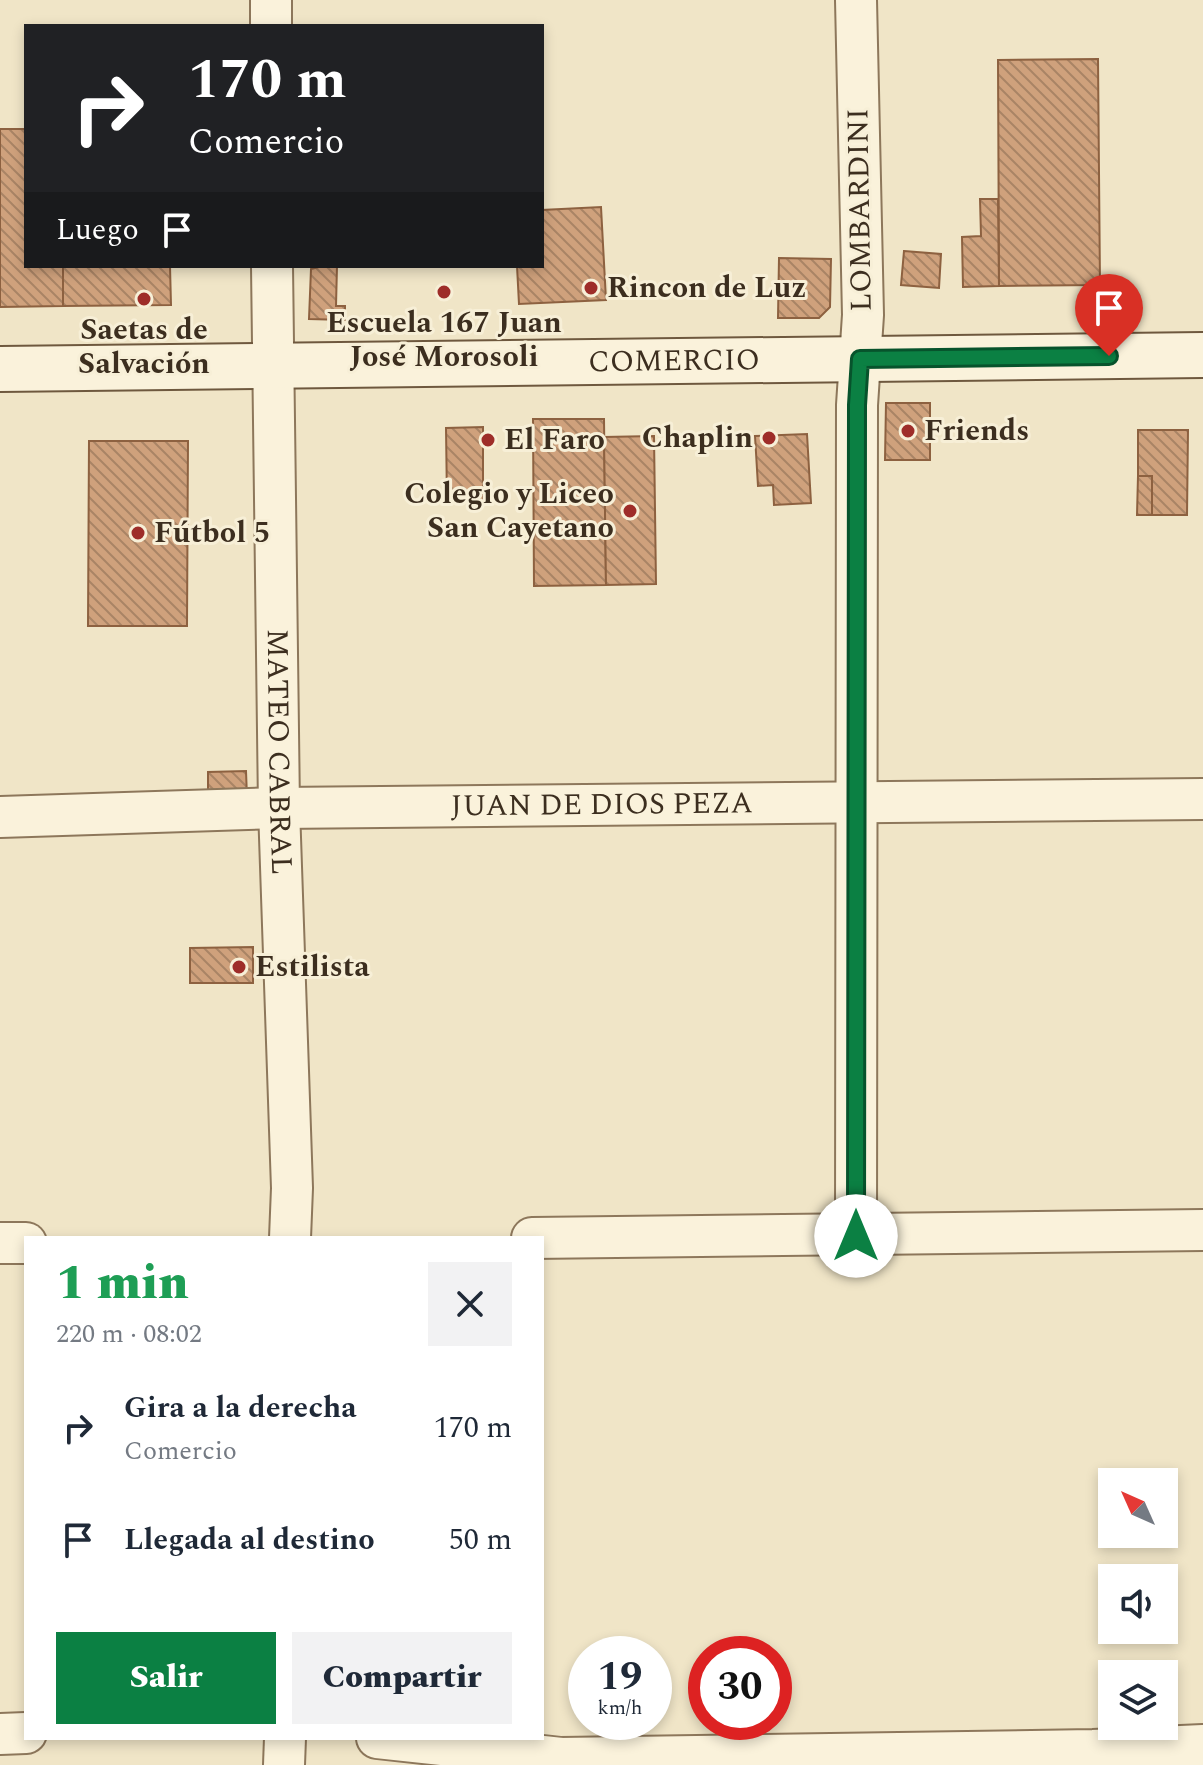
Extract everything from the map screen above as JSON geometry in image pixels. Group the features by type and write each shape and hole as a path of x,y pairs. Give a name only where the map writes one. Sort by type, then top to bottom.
{"street":[{"path":"271,0 271,24"},
{"name":"LOMBARDINI","path":"856,0 863,315 857,405 856,1236"},
{"name":"MATEO CABRAL","path":"272,268 279,808 292,1188 290,1236"},
{"name":"COMERCIO","path":"0,369 1203,355"},
{"name":"JUAN DE DIOS PEZA","path":"0,817 279,808 1203,799"},
{"path":"544,1238 1203,1230"},
{"path":"0,1243 24,1243"},
{"path":"0,1734 24,1733"},
{"path":"284,1765 285,1740"},
{"path":"395,1740 561,1758 1077,1750 1203,1745"}],"building":[{"path":"1098,59 1100,285 999,286 998,60"},
{"path":"0,129 24,129 24,268 63,268 63,306 0,307"},
{"path":"980,199 998,199 999,286 963,287 962,237 981,236"},
{"path":"601,207 606,300 519,304 517,268 544,268 544,210"},
{"path":"904,251 941,254 939,288 901,285"},
{"path":"779,258 831,259 830,307 819,318 778,318"},
{"path":"63,268 170,268 171,305 63,306"},
{"path":"337,268 336,306 345,306 345,320 309,319 311,269"},
{"name":"Friends","path":"886,403 930,403 930,460 885,460"},
{"path":"533,419 604,419 606,585 534,586"},
{"path":"483,427 483,502 447,502 446,428"},
{"path":"1138,430 1188,430 1187,515 1152,515 1152,476 1138,476"},
{"path":"807,434 811,503 774,505 773,485 758,486 755,436"},
{"name":"Colegio y Liceo San Cayetano","path":"654,436 656,584 606,585 604,437"},
{"name":"Fútbol 5","path":"89,441 188,441 187,626 88,626"},
{"path":"1138,476 1152,476 1152,515 1137,515"},
{"path":"246,771 247,797 208,797 208,772"},
{"path":"253,947 253,983 190,983 190,948"}],"place":[{"name":"Rincon de Luz","path":"591,288"},
{"name":"Escuela 167 Juan José Morosoli","path":"444,292"},
{"name":"Saetas de Salvación","path":"144,299"},
{"name":"Friends","path":"908,431"},
{"name":"Chaplin","path":"769,438"},
{"name":"El Faro","path":"488,440"},
{"name":"Colegio y Liceo San Cayetano","path":"630,511"},
{"name":"Fútbol 5","path":"138,533"},
{"name":"Estilista","path":"239,967"}],"route":[{"path":"856,1236 857,405 860,359 1109,356"}]}
